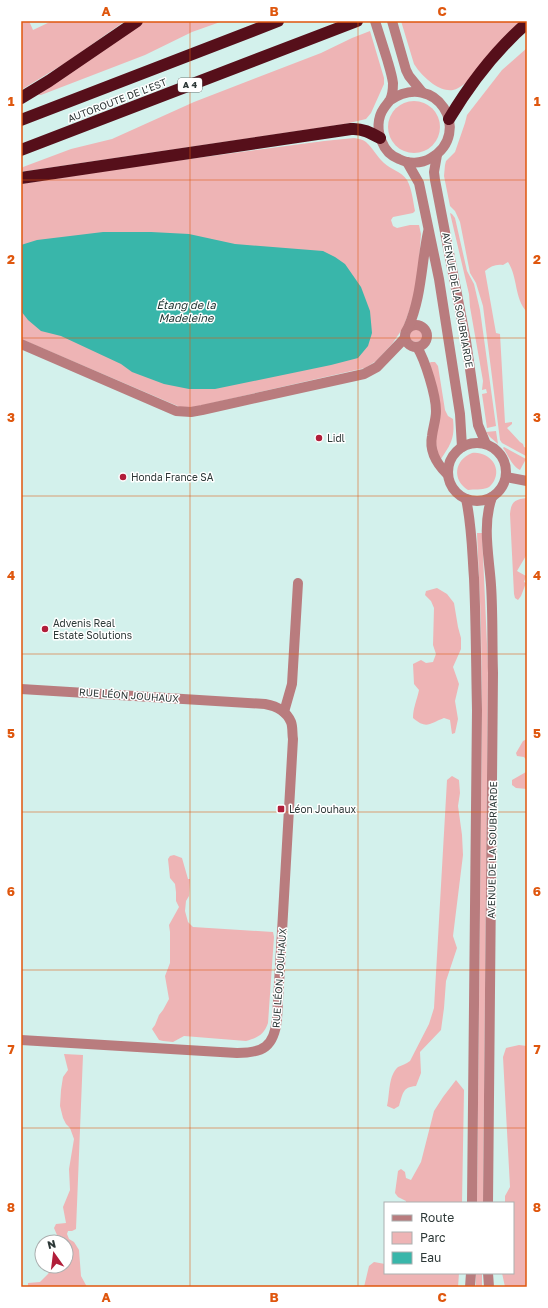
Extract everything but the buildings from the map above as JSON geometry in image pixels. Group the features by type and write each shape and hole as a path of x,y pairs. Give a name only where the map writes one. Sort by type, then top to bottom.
{"highway":[{"path":"21,98 78,63 137,21"},
{"name":"AUTOROUTE DE L’EST","path":"21,120 278,21"},
{"name":"AUTOROUTE DE L’EST","path":"21,150 357,21"},
{"path":"449,119 467,89 509,41 527,23"},
{"path":"21,178 351,129 362,129 380,138"}],"street":[{"path":"393,22 406,70 422,92"},
{"path":"377,25 392,80 390,101"},
{"path":"405,92 422,92 439,102 446,110 450,129 448,139 437,155 428,160 417,163 407,162 390,154 384,147 380,138 378,126 380,114 384,107 397,96 405,92"},
{"name":"AVENUE DE LA SOUBRIARDE","path":"437,155 434,172 435,180 465,333 478,425 486,444"},
{"name":"AVENUE DE LA SOUBRIARDE","path":"407,162 419,183 439,279 455,375 460,414 462,447"},
{"name":"AVENUE DE LA SOUBRIARDE","path":"407,333 420,292 425,243 429,228"},
{"path":"21,344 176,411 183,412 202,410 364,374 377,367 414,325 421,326 426,331 427,338 423,344 417,347"},
{"path":"407,333 408,343 417,347 424,362 436,405 436,418 431,440 432,449 437,462 447,474"},
{"path":"474,443 486,444 494,448 500,454 504,461 506,477 501,489 492,497 479,501 466,500 453,489 449,482 447,474 449,461 456,451 462,447 474,443"},
{"path":"506,477 527,481"},
{"name":"AVENUE DE LA SOUBRIARDE","path":"488,1202 493,673 491,586 487,513 492,497"},
{"name":"AVENUE DE LA SOUBRIARDE","path":"466,500 472,542 476,640 472,1202"},
{"path":"284,712 292,684 298,583"},
{"name":"RUE LÉON JOUHAUX","path":"21,688 265,704 276,706 284,712 291,722 293,739 277,1019 274,1034 269,1044 257,1052 237,1053 21,1040"},
{"path":"470,1287 471,1274"},
{"path":"488,1274 489,1287"}],"green space":[{"path":"22,21 29,21 33,30 52,21 125,21 67,62 21,90"},
{"path":"144,21 223,21 192,32 145,55 38,95"},
{"path":"401,21 524,21 498,45 470,79 459,88 450,90 443,89 433,84 422,75 416,67"},
{"path":"370,31 384,78 384,84 371,113 366,119 345,124 27,171 21,170 23,167 71,149 112,139 194,102 321,53"},
{"path":"527,48 527,312 520,300 508,262 503,265 494,266 485,271 496,333 500,334 505,423 512,422 512,424 507,428 523,444 524,447 527,448 526,456 502,443 500,440 483,306 476,283 470,273 460,222 455,211 450,206 444,176 446,161 455,152 467,115 502,70"},
{"path":"414,101 424,103 432,109 438,117 440,127 438,137 432,145 424,151 414,153 404,151 396,145 390,137 388,127 390,117 396,109 404,103"},
{"path":"354,138 366,142 384,163 405,177 409,184 415,211 413,213 393,217 391,220 393,226 397,228 410,225 419,225 421,234 417,289 403,328 392,344 376,361 365,368 190,408 180,407 21,339 21,184 122,168"},
{"path":"450,213 455,218 467,271 474,284 480,310 496,426 487,428 482,394 487,393 486,389 482,390 483,381 469,294"},
{"path":"413,328 419,328 423,332 423,338 419,342 413,342 409,338 409,332"},
{"path":"435,362 438,366 445,410 448,416 453,419 452,440 441,459 437,454 428,364"},
{"path":"496,431 498,444 486,432"},
{"path":"504,447 526,459 520,470 512,463 503,448"},
{"path":"472,453 483,454 495,465 496,475 494,481 488,488 468,490 459,481 457,470 459,465 466,456"},
{"path":"527,498 527,554 517,571 526,576 524,582 526,583 518,600 515,598 514,594 510,514 511,507 514,502 519,499"},
{"path":"477,533 482,533 488,667 483,1202 477,1202 482,713 481,624"},
{"path":"437,588 447,594 454,603 461,638 461,649 453,667 459,684 455,701 458,719 455,733 452,734 450,720 444,718 425,725 413,718 414,707 419,690 414,684 413,664 421,660 426,663 433,662 436,654 433,645 434,608 431,601 425,595 426,591"},
{"path":"527,739 527,761 524,757 517,756 516,753 523,741"},
{"path":"527,768 527,789 516,788 512,785 512,780 526,772"},
{"path":"452,776 459,780 460,793 458,806 463,855 453,936 457,948 446,981 441,1030 420,1052 421,1073 416,1086 408,1088 404,1092 399,1106 394,1109 387,1106 392,1075 398,1067 410,1061 429,1024 434,1008 447,780"},
{"path":"174,855 182,858 188,879 190,879 189,896 186,901 185,911 188,922 193,927 273,932 274,937 268,1023 262,1033 254,1039 246,1041 184,1036 173,1042 159,1040 152,1029 169,999 165,976 170,963 169,925 179,907 176,901 175,884 170,878 168,859 170,856"},
{"path":"519,1045 527,1046 527,1287 505,1287 502,1274 514,1274 514,1202 505,1202 505,1196 510,1187 503,1057 506,1048"},
{"path":"64,1054 83,1055 76,1229 68,1231 67,1234 57,1234 54,1228 56,1224 66,1223 63,1207 70,1190 69,1169 74,1139 70,1128 63,1118 60,1106 63,1077 68,1070"},
{"path":"456,1080 464,1090 462,1202 406,1202 395,1193 398,1171 401,1169 405,1172 406,1178 411,1180 421,1162 434,1111"},
{"path":"74,1242 79,1250 81,1276 87,1287 28,1287 28,1283 40,1282 48,1274 74,1274"},
{"path":"374,1262 384,1264 384,1274 459,1274 458,1287 364,1287 369,1266"},
{"path":"476,1274 482,1274 482,1287 476,1287"}],"water":[{"name":"Étang de la Madeleine","path":"103,232 189,234 235,244 323,251 345,264 361,287 370,311 372,333 368,346 358,358 215,389 189,389 164,384 132,372 121,364 61,336 41,331 28,320 21,311 21,245 37,240"}],"place":[{"name":"Lidl","path":"319,438"},
{"name":"Honda France SA","path":"123,477"},
{"name":"Advenis Real Estate Solutions","path":"45,629"},
{"name":"Léon Jouhaux","path":"281,809"}]}
